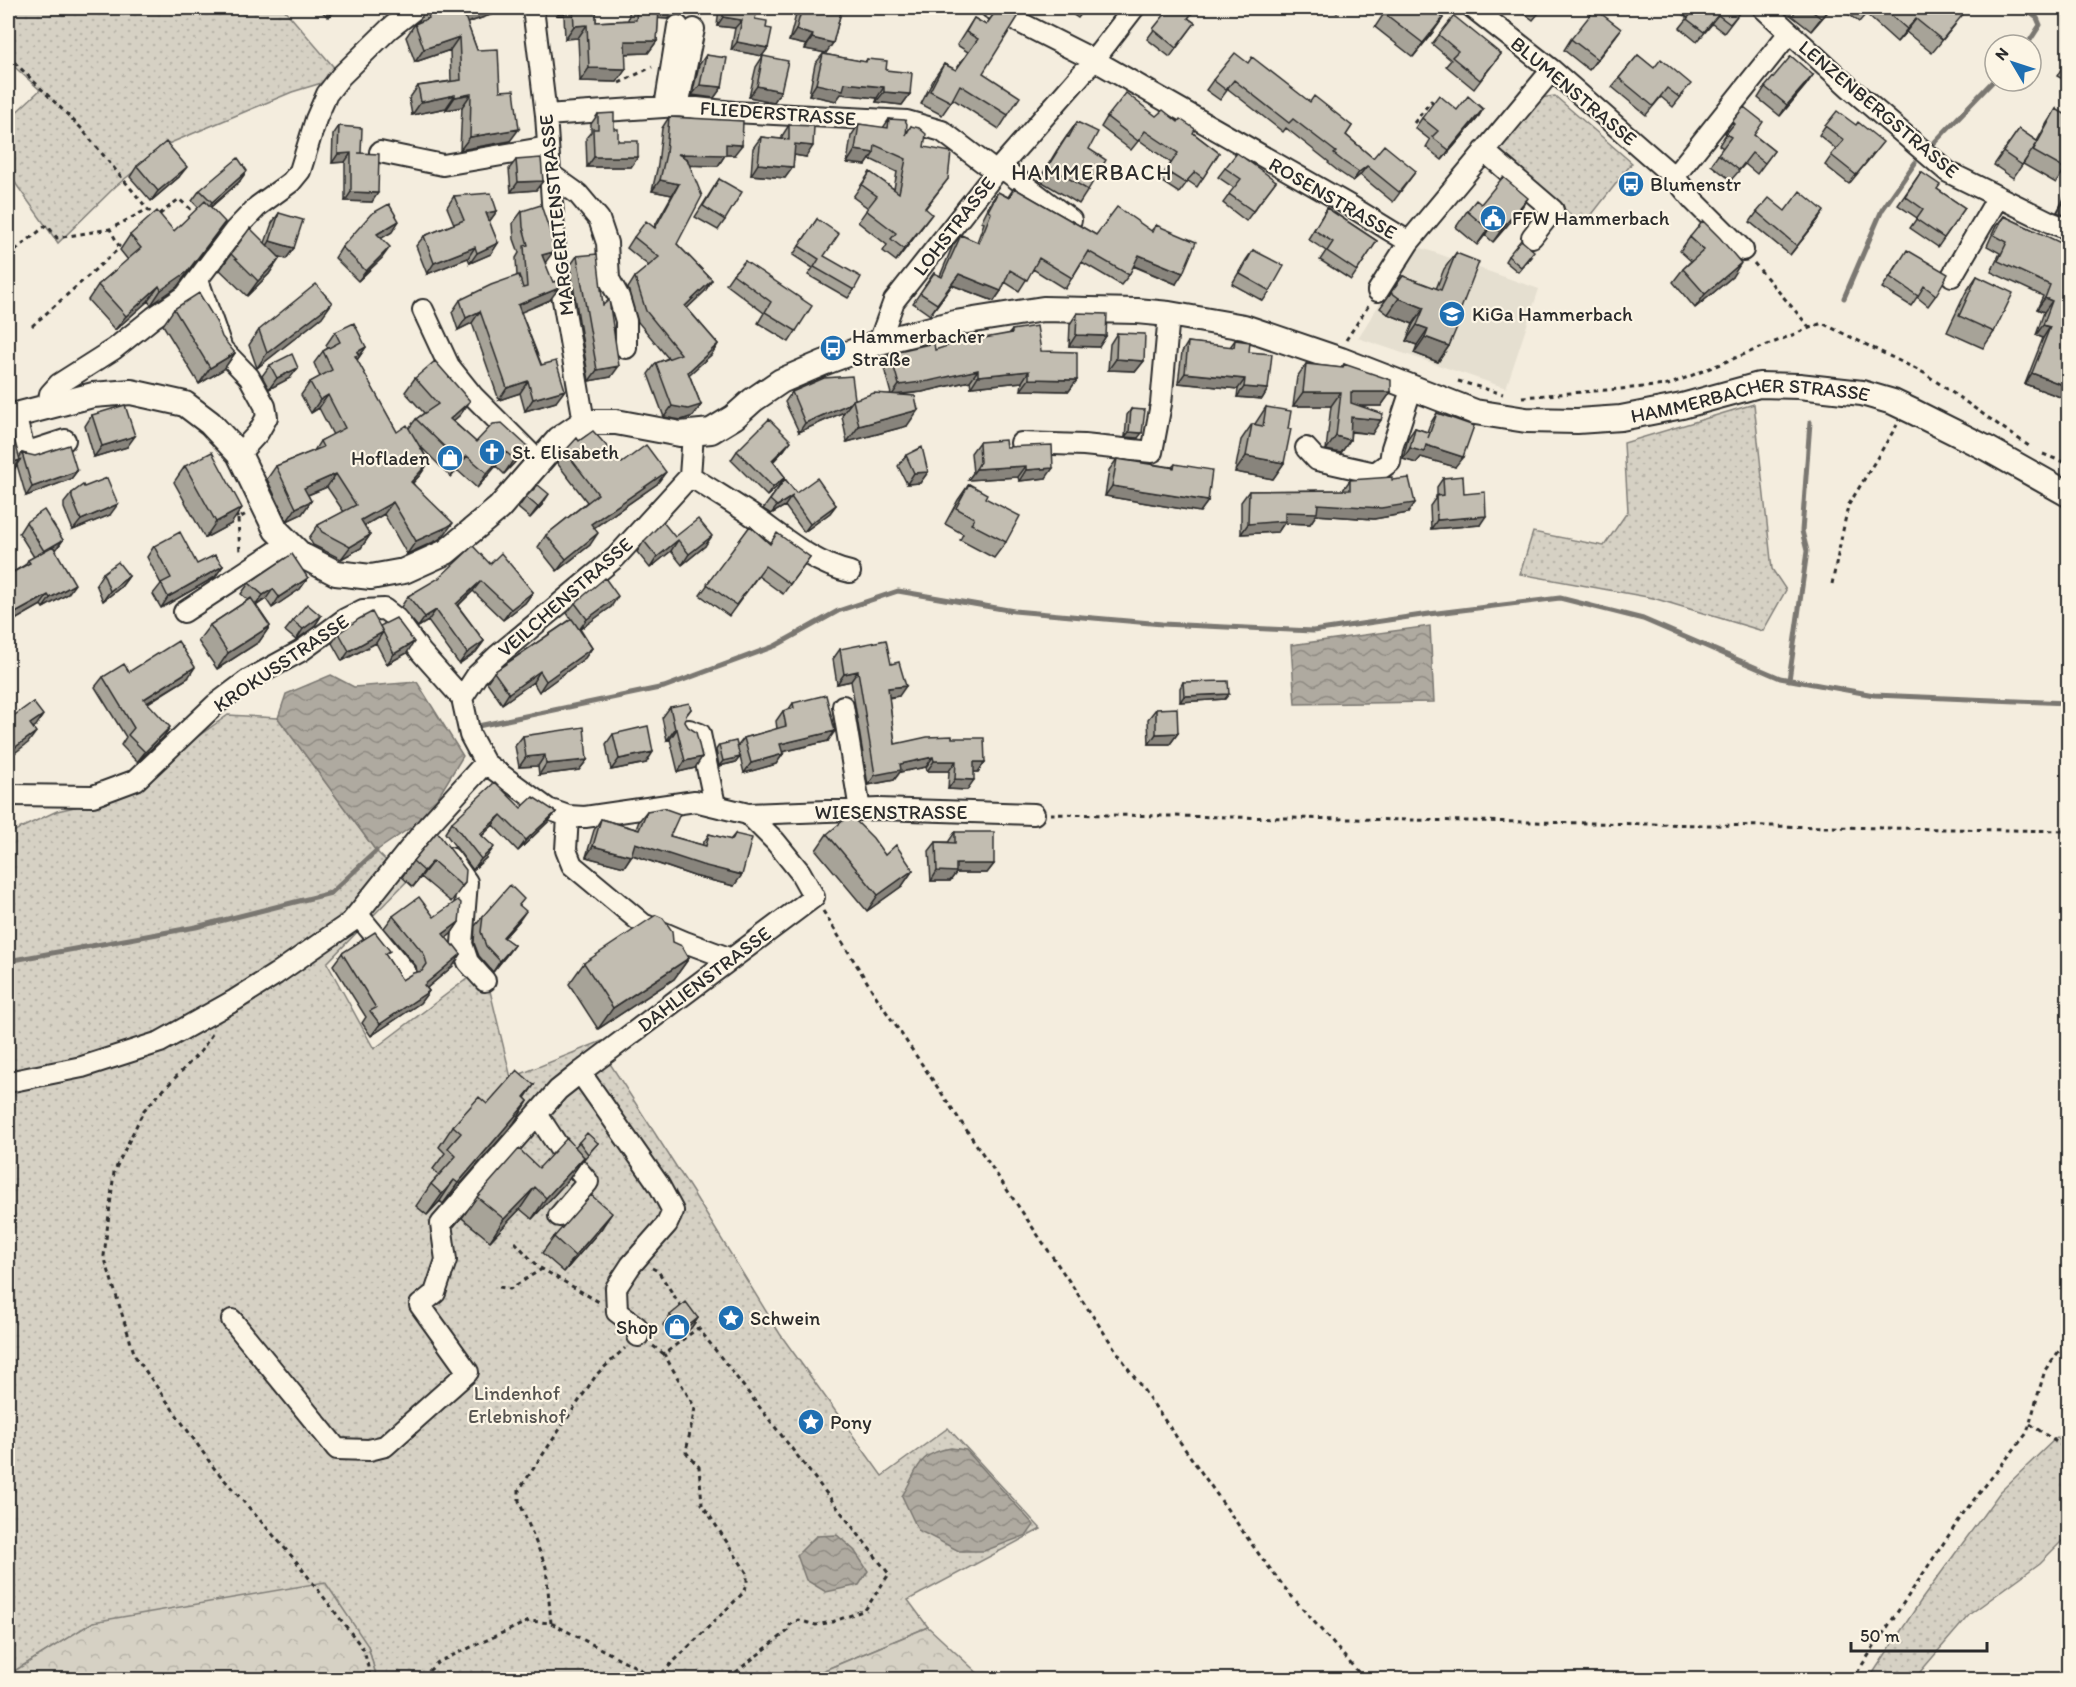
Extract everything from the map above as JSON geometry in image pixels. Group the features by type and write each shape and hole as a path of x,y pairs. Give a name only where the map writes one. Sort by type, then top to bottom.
{"main road":[{"name":"HAMMERBACHER STRASSE","path":"584,422 616,422 680,434 711,431 734,417 753,400 781,381 879,342 955,323 1044,309 1137,311 1244,327 1341,360 1412,387 1441,401 1475,412 1535,420 1577,421 1621,418 1682,406 1759,385 1799,386 1862,393 1907,408 1988,449 2068,494"},
{"path":"11,416 93,395 131,392 184,404 210,423 239,454 276,530 301,555 336,573 371,577 404,571 446,552 499,508 559,439 584,422"}],"street":[{"path":"48,406 50,394 59,384 114,349 185,296 234,231 258,206 291,182 300,171 315,119 327,94 341,76 389,29 416,8"},
{"name":"MARGERITENSTRASSE","path":"533,8 546,116 556,259 584,422"},
{"name":"ROSENSTRASSE","path":"992,8 1094,60 1409,242 1552,70"},
{"name":"LOHSTRASSE","path":"879,342 894,301 999,169 1094,60 1134,8"},
{"name":"BLUMENSTRASSE","path":"1473,8 1552,70 1674,177 1694,201 1743,250"},
{"name":"LENZENBERGSTRASSE","path":"1763,8 1948,172 2068,229"},
{"path":"686,28 671,107 673,58 686,28"},
{"path":"1674,177 1789,33"},
{"name":"FLIEDERSTRASSE","path":"546,116 671,107 907,121 942,131 1071,220"},
{"path":"380,152 443,165 548,147"},
{"path":"1484,151 1553,210 1532,237"},
{"path":"550,174 578,194 599,219 607,243 609,279 619,297 626,321 626,348"},
{"path":"1952,276 1998,197"},
{"path":"1378,291 1409,242"},
{"path":"198,280 222,349 249,377 265,406 267,417 258,433 239,454"},
{"path":"423,310 449,366 473,396 539,462"},
{"path":"1021,443 1084,445 1152,452 1161,404 1169,314"},
{"path":"1306,448 1317,460 1375,473 1390,462 1392,448 1412,387"},
{"path":"11,416 25,453 65,440"},
{"path":"693,434 690,476 750,514 802,551 831,568 850,572"},
{"name":"VEILCHENSTRASSE","path":"462,698 477,675 496,656 616,557 690,476"},
{"path":"184,612 289,543"},
{"name":"KROKUSSTRASSE","path":"11,795 93,796 135,780 216,704 248,680 300,651 345,619 363,610 384,609 397,619 421,652 462,698"},
{"path":"462,698 470,735 485,763 548,809 568,816 585,817 695,801 748,814 775,841 800,872 814,897"},
{"path":"843,706 860,810"},
{"path":"689,730 700,734 715,805"},
{"path":"8,1082 82,1067 160,1042 235,1000 351,922 426,828 485,763"},
{"name":"WIESENSTRASSE","path":"748,814 860,810 1034,814"},
{"path":"568,816 566,849 572,865 643,924 731,958"},
{"path":"426,828 467,882 462,944 468,962 485,981"},
{"name":"DAHLIENSTRASSE","path":"232,1320 337,1449 369,1450 385,1446 468,1372 420,1305 435,1293 446,1260 441,1224 558,1090 814,897"},
{"path":"358,915 406,973"},
{"path":"668,956 685,942"},
{"path":"587,1066 582,1075 659,1185 673,1211 668,1224 636,1259 616,1288 616,1312 637,1327 638,1336"},
{"path":"537,1114 560,1149 588,1182 559,1216"}],"path":[{"path":"8,56 81,128 155,218 179,199 203,219"},
{"path":"619,83 673,58"},
{"path":"1414,123 1431,101 1439,107"},
{"path":"8,256 48,225 57,238 110,229 148,209"},
{"path":"32,326 116,251 119,246 110,229"},
{"path":"1743,250 1810,328"},
{"path":"1341,360 1346,340 1378,291"},
{"path":"1832,584 1848,506 1907,408"},
{"path":"238,519 263,504"},
{"path":"234,511 238,519 242,574"},
{"path":"1034,814 2068,831"},
{"path":"814,897 879,1001 1128,1368 1251,1544 1288,1592 1365,1680"},
{"path":"235,1000 201,1051 144,1110 114,1172 104,1256 135,1356 214,1468 296,1561 364,1650 371,1680"},
{"path":"515,1242 537,1266 616,1312"},
{"path":"636,1259 658,1272 684,1311"},
{"path":"499,1287 510,1288 542,1269"},
{"path":"691,1320 889,1574 865,1610 816,1626 798,1620 790,1625 789,1630 726,1680"},
{"path":"664,1354 698,1328"},
{"path":"428,1680 429,1671 438,1662 529,1621 551,1623 659,1679 742,1594 747,1584 747,1574 702,1504 699,1467 686,1452 694,1408 664,1354 638,1336 597,1374 519,1490 519,1501 546,1567 551,1623"},
{"path":"1852,1680 1965,1511 2027,1433 2044,1370 2068,1339"},
{"path":"2030,1424 2068,1450"}],"shaded area":[{"name":"KiGa Hammerbach","path":"1416,246 1539,289 1506,388 1358,338"}],"green space":[{"path":"8,8 283,8 338,72 328,81 292,92 168,144 116,186 58,243 8,173 8,120 40,90 8,61"},
{"path":"1555,96 1632,163 1583,226 1497,147 1539,98"},
{"path":"1754,404 1772,569 1786,590 1763,631 1653,598 1520,574 1533,532 1604,546 1628,511 1624,443"},
{"name":"Lindenhof Erlebnishof","path":"228,715 278,718 376,851 407,881 327,963 374,1049 484,966 511,1078 602,1041 607,1059 780,1334 882,1476 948,1428 1041,1529 908,1600 928,1627 803,1679 377,1679 368,1646 94,1622 8,1675 8,834 57,811 110,799"},
{"path":"2057,1437 2068,1448 2068,1535 2040,1563 1970,1614 1914,1679 1869,1679 1922,1599 2000,1492"},
{"path":"325,1582 368,1646 377,1679 8,1679 8,1675 93,1622"},
{"path":"928,1627 984,1679 803,1679"}],"water":[{"path":"1430,626 1434,702 1295,704 1291,645"},
{"path":"331,675 354,687 417,682 463,756 426,817 376,851 278,718 286,694"},
{"path":"951,1448 966,1450 1034,1525 1027,1535 984,1551 959,1551 918,1530 902,1496 924,1459 931,1454"},
{"path":"837,1535 854,1550 868,1571 859,1585 826,1592 806,1580 797,1555 816,1536"}],"building":[{"path":"483,8 464,14 477,50 498,49 500,91 514,90 519,129 470,137 471,94 421,102 418,86 461,80 459,37 424,49 415,24 429,18 426,9"},
{"path":"573,8 596,8 596,22 636,20 637,8 659,8 657,41 625,41 626,69 589,68 587,25 574,26"},
{"path":"724,8 757,8 755,19 767,21 766,28 772,29 768,48 737,42 742,20 723,17"},
{"path":"802,8 842,8 833,43 812,38 813,35 796,30"},
{"path":"998,8 1018,17 983,73 1020,97 1008,115 960,85 951,102 930,91 944,64 956,70 978,39 966,32 974,18 986,25"},
{"path":"1170,8 1196,8 1188,18 1195,23 1176,48 1153,29"},
{"path":"1389,8 1429,8 1443,18 1423,43 1384,13"},
{"path":"1692,8 1734,8 1740,12 1730,24 1718,15 1704,32 1687,19 1695,9"},
{"path":"1808,8 1830,8 1821,18"},
{"path":"1883,8 1959,8 1965,12 1942,40 1916,19 1907,29"},
{"path":"1595,9 1621,29 1597,59 1571,39"},
{"path":"1454,16 1501,54 1480,80 1452,57 1458,51 1439,35"},
{"path":"1235,53 1248,63 1252,57 1310,102 1314,96 1352,126 1346,135 1373,158 1384,145 1416,171 1399,192 1367,166 1359,172 1344,162 1334,154 1336,152 1293,119 1289,123 1234,80 1226,90 1213,80"},
{"path":"823,54 866,62 867,59 887,61 886,70 912,73 910,94 884,92 884,87 845,83 843,90 816,84"},
{"path":"706,55 727,58 722,87 700,85"},
{"path":"1638,55 1654,68 1661,59 1691,84 1679,97 1667,88 1653,106 1619,78"},
{"path":"763,56 788,61 781,91 757,86"},
{"path":"1791,56 1813,75 1787,105 1765,87"},
{"path":"1126,93 1156,116 1163,110 1178,122 1180,119 1195,129 1193,133 1219,153 1203,178 1195,172 1185,183 1166,171 1178,153 1145,131 1138,141 1107,117"},
{"path":"1439,95 1457,110 1468,96 1483,109 1449,150 1432,137 1438,131 1422,118"},
{"path":"1744,107 1763,122 1754,135 1774,151 1765,163 1752,153 1739,170 1718,154 1731,137 1726,134 1734,124 1732,122"},
{"path":"2056,109 2068,116 2068,163 2065,169 2033,151"},
{"path":"1837,111 1856,125 1858,122 1883,142 1856,175 1831,155 1844,140 1825,126"},
{"path":"614,113 614,129 618,129 618,141 638,141 638,157 594,157 593,129 598,129 598,114"},
{"path":"669,117 743,121 742,145 726,144 726,155 678,154 687,159 702,196 677,244 712,280 685,306 718,344 688,372 701,405 688,409 672,406 656,363 681,354 646,311 635,277 659,257 634,237 646,221 655,228 679,184 660,180 666,154"},
{"path":"889,119 905,120 906,135 911,126 919,128 926,134 924,147 951,152 948,179 925,208 932,214 904,249 891,239 896,233 866,210 877,196 862,185 870,172 899,193 906,159 875,145 874,153 855,150 859,124 888,128"},
{"path":"1077,122 1098,132 1089,149 1106,160 1088,190 1048,166"},
{"path":"789,125 814,126 813,146 795,144 793,167 758,164 761,137 789,140"},
{"path":"339,126 362,128 361,153 358,153 379,154 378,193 351,192 351,153 338,154"},
{"path":"2019,129 2038,142 2022,165 2003,152"},
{"path":"166,142 187,167 158,191 137,166"},
{"path":"1237,153 1276,181 1253,211 1229,194 1241,179 1225,168"},
{"path":"238,158 247,171 212,202 200,190"},
{"path":"541,158 543,181 518,182 516,160"},
{"path":"1921,172 1940,185 1937,189 1965,208 1944,238 1916,219 1923,209 1905,196"},
{"path":"1503,177 1528,198 1504,226 1496,219 1488,229 1467,211 1476,200 1481,204"},
{"path":"719,179 742,192 725,220 703,206"},
{"path":"1014,188 1096,235 1117,207 1153,232 1156,225 1196,242 1183,273 1139,255 1129,275 1088,251 1072,278 1039,258 1027,280 1010,270 1001,291 959,274 937,304 920,293 934,273 942,277 961,235 979,243 991,213 988,211 998,192 1009,198"},
{"path":"1800,191 1824,211 1797,246 1757,212 1769,198 1785,211"},
{"path":"491,193 497,211 486,213 498,243 477,253 475,247 434,263 424,236 464,220 454,196"},
{"path":"205,201 225,222 187,272 161,290 159,286 126,316 98,285 141,248 130,235 157,211 174,231"},
{"path":"389,204 399,221 377,234 390,247 366,271 342,247 371,214"},
{"path":"541,205 552,238 553,252 542,255 553,282 557,281 559,288 518,305 541,365 556,361 565,390 533,399 528,381 507,388 480,311 466,318 460,300 519,275 523,288 527,287 524,246 528,245 522,211"},
{"path":"1327,208 1377,241 1357,271 1327,251 1333,242 1314,230"},
{"path":"279,213 303,220 294,248 270,241"},
{"path":"2004,216 2065,245 2066,242 2068,243 2068,387 2032,373 2050,327 2043,325 2052,301 2045,298 2050,285 1998,261 2007,242 1994,235"},
{"path":"817,219 839,234 824,256 861,277 854,290 814,267 819,259 799,246"},
{"path":"1703,221 1741,263 1705,294 1683,269 1704,250 1690,237"},
{"path":"250,228 280,258 258,281 231,254"},
{"path":"1521,240 1534,251 1521,267 1508,256"},
{"path":"1253,250 1284,266 1270,291 1240,274"},
{"path":"1907,250 1948,274 1936,295 1924,286 1918,296 1890,277"},
{"path":"1456,253 1479,262 1449,346 1425,337 1428,329 1417,325 1424,308 1399,298 1391,292 1403,276 1441,290"},
{"path":"597,254 603,305 609,300 619,366 597,370 577,256"},
{"path":"745,261 812,306 796,331 765,312 771,302 733,274"},
{"path":"1977,276 2013,293 1994,332 1959,316"},
{"path":"316,284 332,303 267,353 259,330"},
{"path":"199,293 217,323 222,337 235,353 210,368 174,309"},
{"path":"1077,313 1107,314 1106,336 1076,335"},
{"path":"354,323 366,347 357,352 359,355 355,356 397,432 407,425 429,462 411,482 453,523 416,541 393,502 361,520 370,535 350,547 322,532 318,525 356,505 336,474 304,488 311,501 296,508 276,466 323,447 320,441 345,428 328,395 320,400 310,382 332,370 323,351 340,342 335,332"},
{"path":"1037,326 1041,351 1077,352 1077,380 1029,379 1029,371 978,376 978,370 899,385 890,353 934,343 935,350 956,343"},
{"path":"1117,333 1145,334 1144,361 1116,359"},
{"path":"1235,340 1250,342 1249,352 1272,354 1268,389 1244,387 1245,379 1185,373 1188,342 1234,347"},
{"path":"292,354 298,368 277,378 270,365"},
{"path":"435,361 470,401 450,419 476,442 493,424 502,423 527,446 514,459 506,452 487,473 467,456 461,463 416,419 438,404 415,378"},
{"path":"1306,364 1343,368 1344,364 1391,380 1391,392 1351,392 1351,403 1383,414 1381,420 1351,417 1350,440 1336,436 1341,392 1303,392"},
{"path":"852,376 855,399 851,403 805,423 792,392 824,378"},
{"path":"874,393 915,396 918,410 859,426 853,400"},
{"path":"125,405 135,436 102,446 92,415"},
{"path":"1266,407 1291,411 1288,429 1291,429 1284,463 1246,456 1252,424 1263,426"},
{"path":"1131,409 1145,410 1142,433 1129,432"},
{"path":"1437,413 1474,426 1463,457 1426,445 1424,452 1410,448 1415,428 1430,433"},
{"path":"769,419 791,441 772,460 785,477 773,487 737,451"},
{"path":"11,428 20,460 8,464 8,430"},
{"path":"593,431 622,463 646,445 666,472 591,524 598,533 566,559 546,535 598,494 565,451 577,438 579,441"},
{"path":"1005,440 1006,447 1052,445 1053,468 1026,470 1026,466 976,469 980,462 979,442"},
{"path":"69,445 77,471 32,487 22,453 35,456"},
{"path":"922,447 928,472 914,473 906,455"},
{"path":"212,452 242,508 216,522 185,466"},
{"path":"1117,459 1174,468 1175,464 1212,470 1208,501 1112,486"},
{"path":"1463,476 1464,494 1485,492 1486,516 1437,520 1436,496 1444,495 1443,478"},
{"path":"1392,477 1392,480 1409,478 1415,503 1381,508 1318,504 1317,513 1285,512 1285,521 1248,524 1249,491 1350,490 1350,480"},
{"path":"107,478 118,504 81,520 72,493 83,485 84,487"},
{"path":"817,478 836,505 810,524 791,497 777,506 770,500 785,479 796,493"},
{"path":"969,484 987,494 985,498 1020,516 1006,542 971,524 974,518 956,508"},
{"path":"538,485 549,494 538,507 526,497"},
{"path":"44,510 63,540 44,551 26,522"},
{"path":"698,519 712,536 689,554 678,540 657,557 644,541 663,522 675,537"},
{"path":"750,526 770,544 777,533 810,557 790,584 765,566 736,605 707,584"},
{"path":"180,532 197,564 215,555 223,566 168,597 161,583 171,578 154,546"},
{"path":"53,546 75,584 50,598 48,595 8,617 8,575 30,563 28,560"},
{"path":"473,546 490,564 501,553 533,592 511,609 481,581 456,604 484,641 467,653 436,610 425,617 408,596 439,578"},
{"path":"292,554 308,578 279,597 273,589 263,595 249,583"},
{"path":"118,562 129,576 110,591 103,573"},
{"path":"605,578 618,596 587,619 575,603"},
{"path":"251,598 270,626 228,653 210,625"},
{"path":"307,604 321,616 303,629 293,621"},
{"path":"372,612 383,632 349,651 339,633"},
{"path":"396,618 414,642 394,654 380,626"},
{"path":"572,619 592,648 546,681 540,671 509,693 494,672"},
{"path":"886,640 891,664 899,662 906,686 888,688 895,744 927,737 984,738 985,762 974,762 974,780 955,779 956,761 934,761 933,757 900,764 901,770 875,775 858,671 844,674 840,649"},
{"path":"178,641 195,667 144,699 170,727 145,752 128,735 134,728 103,677 124,664 129,672"},
{"path":"1228,681 1229,694 1184,696 1183,682"},
{"path":"826,695 835,731 780,744 783,754 751,763 744,738 786,726 783,711 794,708 793,703"},
{"path":"33,702 43,715 30,724 36,732 10,751 8,748 8,720"},
{"path":"689,703 691,709 686,715 685,722 696,732 702,757 685,761 670,707"},
{"path":"1177,708 1178,733 1156,734 1156,709"},
{"path":"648,726 653,752 619,759 613,734"},
{"path":"584,727 587,760 546,764 545,755 526,757 523,736"},
{"path":"736,741 740,757 723,761 719,745"},
{"path":"495,782 521,808 533,797 556,812 526,840 501,815 480,834 494,847 481,859 452,822"},
{"path":"663,808 680,814 670,836 706,846 709,834 732,840 735,834 752,838 742,875 702,865 635,843 631,856 593,846 601,819 639,830 647,811"},
{"path":"850,815 873,838 885,855 896,845 913,870 878,895 827,834"},
{"path":"437,832 466,870 465,883 462,886 433,861 424,871 413,861"},
{"path":"955,832 994,832 994,864 956,864 956,872 937,871 936,842 955,843"},
{"path":"510,885 524,899 519,905 526,911 503,937 514,945 500,961 486,946 481,932 483,916"},
{"path":"419,897 434,917 458,900 461,903 459,922 443,934 461,954 424,985 429,991 380,1024 370,1011 376,1008 342,953 375,932 390,951 385,954 402,980 413,973 422,971 427,964 424,954 393,916"},
{"path":"656,915 663,918 672,931 673,942 682,946 689,958 613,1008 584,963"},
{"path":"517,1070 534,1085 524,1097 528,1101 458,1183 454,1180 442,1194 431,1184 456,1156 448,1148 461,1133 453,1126 479,1097 487,1104"},
{"path":"587,1133 598,1143 588,1154 579,1142"},
{"path":"567,1138 584,1157 546,1198 535,1187 504,1219 477,1197 519,1149 539,1168"},
{"path":"591,1195 612,1213 575,1256 554,1237"},
{"path":"686,1302 698,1318 683,1330 670,1315"}],"waterway":[{"path":"2024,8 2037,18 2040,25 2035,33"},
{"path":"1932,145 1983,92"},
{"path":"1844,298 1882,210 1915,163"},
{"path":"1789,680 1807,551 1802,531 1810,422"},
{"path":"478,726 664,687 775,646 838,611 898,591 1014,611 1162,624 1313,631 1560,598 1643,619 1780,678 1874,695 2068,703"},
{"path":"8,961 196,927 331,893 376,851"}],"place":[{"name":"Blumenstr","path":"1631,184"},
{"name":"FFW Hammerbach","path":"1493,218"},
{"name":"KiGa Hammerbach","path":"1452,314"},
{"name":"Hammerbacher Straße","path":"833,348"},
{"name":"St. Elisabeth","path":"492,452"},
{"name":"Hofladen","path":"450,458"},
{"name":"Schwein","path":"731,1318"},
{"name":"Shop","path":"677,1327"},
{"name":"Pony","path":"811,1422"}],"district":[{"name":"HAMMERBACH","path":"1092,172"}]}
